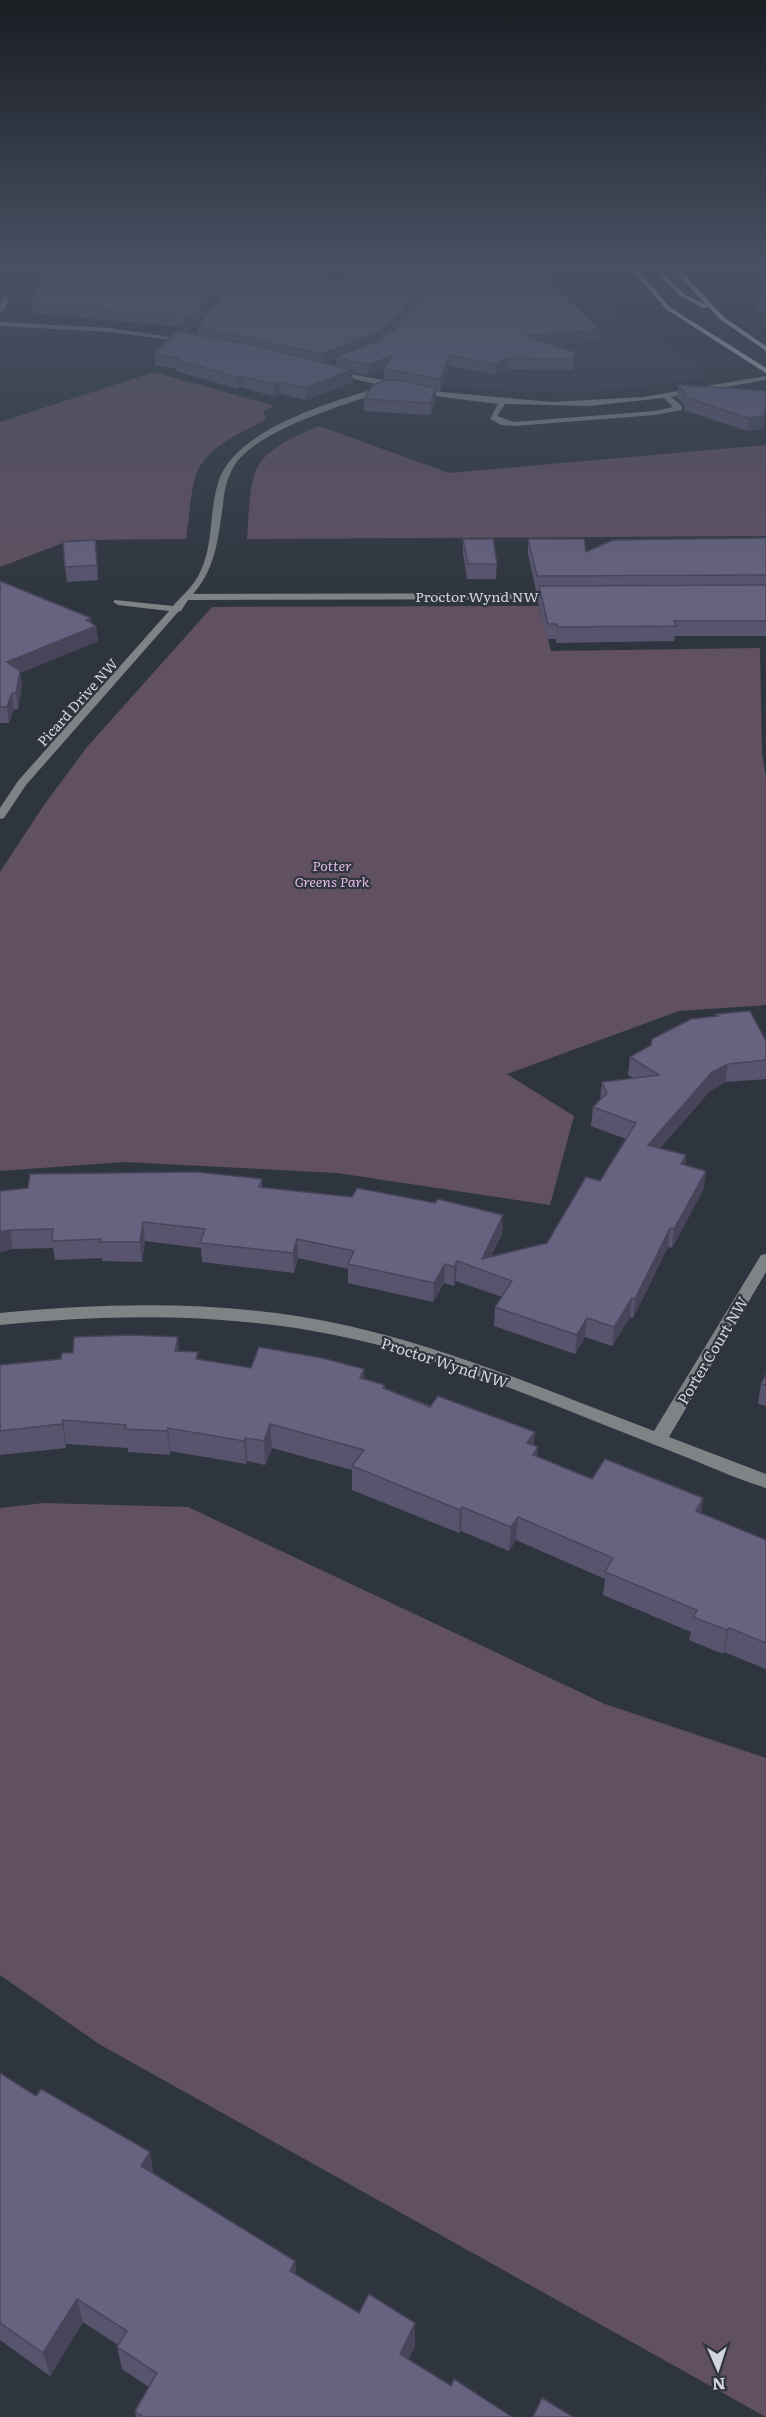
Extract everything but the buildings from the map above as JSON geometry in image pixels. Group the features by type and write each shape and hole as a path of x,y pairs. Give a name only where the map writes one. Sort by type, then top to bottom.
{"street":[{"path":"362,379 437,395 503,402 593,403 665,395 761,379"},
{"name":"Picard Drive NW","path":"0,816 22,783 178,609 200,581 210,562 216,535 222,482 225,473 238,454 258,439 285,425 391,386"},
{"path":"503,402 493,417 504,423 514,424 656,413 679,408 665,395"},
{"name":"Proctor Wynd NW","path":"187,597 565,596"},
{"path":"118,602 178,609"},
{"name":"Porter Court NW","path":"658,1440 766,1259"},
{"name":"Proctor Wynd NW","path":"0,1319 111,1310 208,1312 308,1325 394,1343 479,1371 766,1481"}],"shaded area":[{"path":"436,379 696,379 576,393 484,390 428,383"}],"green space":[{"path":"133,379 178,379 275,406 263,411 266,419 224,442 199,467 192,493 186,539 71,540 0,567 0,422"},
{"path":"319,426 449,473 766,445 766,536 247,539 250,495 258,467 278,446"},
{"name":"Potter Greens Park","path":"539,606 551,651 760,648 762,754 766,777 766,1005 679,1011 507,1074 574,1116 550,1205 337,1173 125,1162 0,1171 0,872 44,805 87,747 212,607"},
{"path":"44,1503 188,1507 605,1704 766,1758 766,2417 99,2044 0,1975 0,1508"}]}
